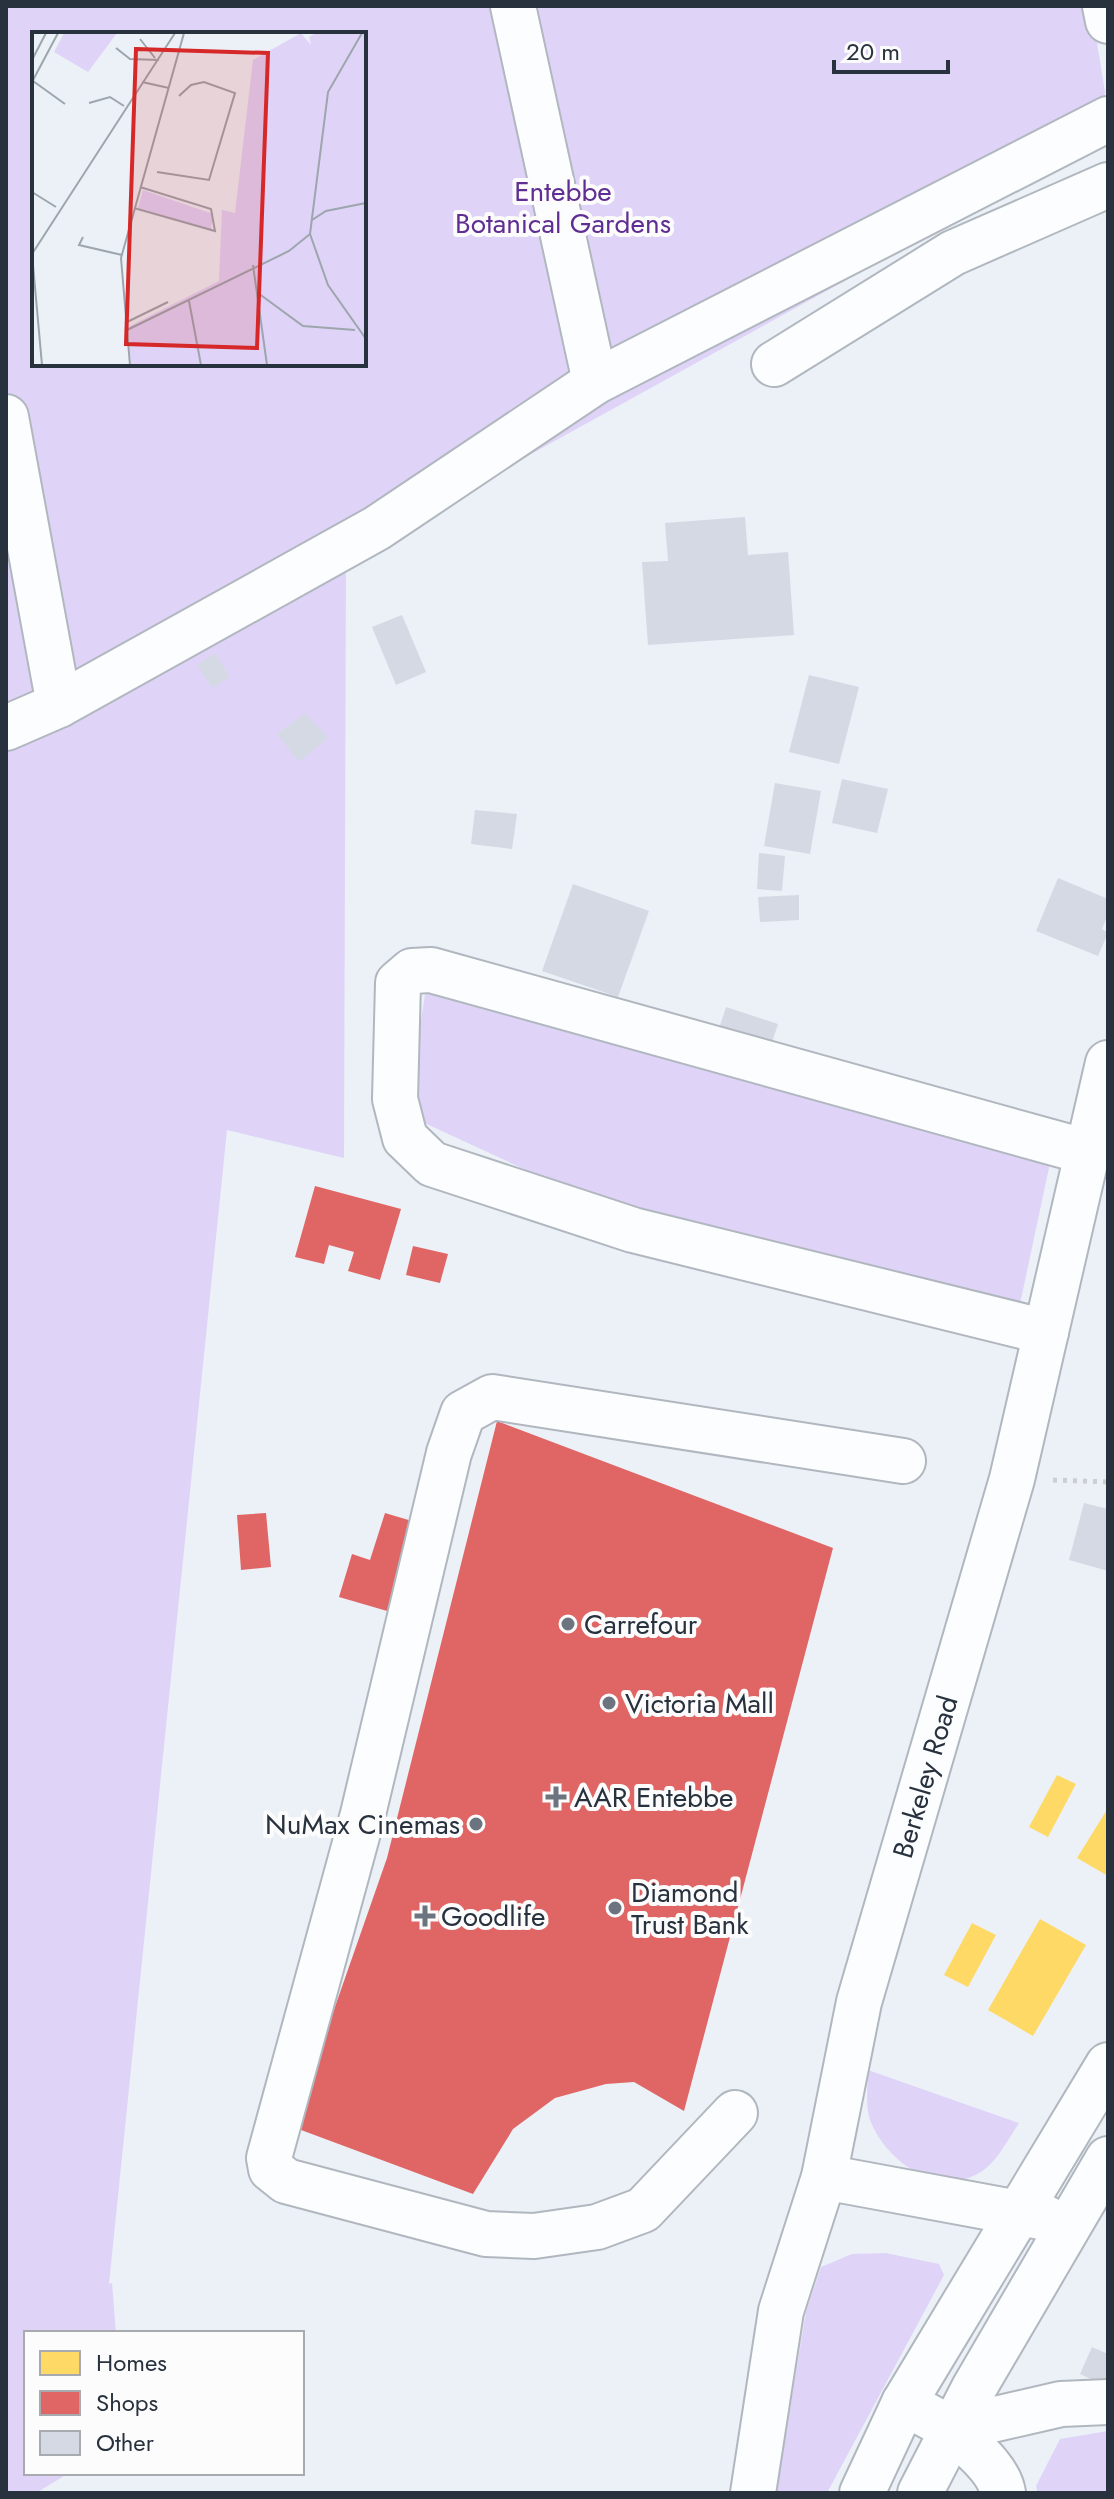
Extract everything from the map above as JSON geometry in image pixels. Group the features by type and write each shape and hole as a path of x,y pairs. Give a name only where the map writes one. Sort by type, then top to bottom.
{"main road":[{"path":"513,6 595,382"},
{"path":"1105,6 1108,21"},
{"path":"6,728 59,705 377,528 595,382 1108,119"},
{"path":"774,364 953,253 1108,185"},
{"path":"6,417 10,469 59,705"},
{"path":"1046,1332 633,1230 432,1164 405,1138 395,1099 398,983 412,971 431,970 1087,1152"},
{"name":"Berkeley Road","path":"753,2493 781,2311 824,2177 859,2002 1012,1479 1108,1063"},
{"path":"735,2113 643,2210 597,2227 534,2236 486,2234 286,2181 271,2169 269,2158 363,1814 449,1453 463,1413 492,1397 903,1461"},
{"path":"862,2493 904,2403 1108,2065"},
{"path":"920,2493 952,2429 1108,2159"},
{"path":"824,2177 1069,2223"},
{"path":"952,2429 1061,2404 1108,2402"},
{"path":"904,2403 952,2429 992,2470 1002,2485 1003,2493"}],"path":[{"path":"1012,1479 1108,1482"}],"green space":[{"name":"Entebbe Botanical Gardens","path":"6,6 1091,6 1105,92 1102,139 346,556 344,1158 227,1130 109,2284 112,2283 116,2331 24,2331 24,2475 66,2475 36,2493 6,2493"},
{"path":"426,988 1053,1149 1020,1304 619,1213 420,1121 410,1089"},
{"path":"868,2070 1019,2123 985,2169 968,2178 951,2181 933,2179 902,2163 878,2136 868,2108"},
{"path":"886,2253 939,2264 944,2275 827,2493 776,2493 806,2312 821,2267 852,2254"},
{"path":"1108,2431 1108,2493 1038,2493 1036,2486 1060,2439"}],"building: Homes":[{"path":"1057,1775 1076,1784 1048,1837 1029,1827"},
{"path":"1108,1808 1108,1876 1077,1858"},
{"path":"1040,1919 1086,1945 1033,2036 988,2010"},
{"path":"972,1923 996,1935 968,1987 944,1975"}],"building: Shops":[{"path":"315,1186 401,1209 380,1280 348,1271 354,1252 329,1245 324,1264 295,1257"},
{"path":"413,1246 448,1254 440,1283 406,1275"},
{"name":"Victoria Mall","path":"497,1421 833,1548 684,2111 634,2082 606,2084 555,2098 513,2129 473,2194 293,2127 387,1858"},
{"path":"266,1513 271,1567 241,1570 237,1515"},
{"path":"385,1513 422,1524 394,1613 339,1597 352,1554 370,1560"}],"building: Other":[{"path":"745,517 748,555 788,552 794,635 648,645 642,562 668,561 665,523"},
{"path":"402,615 426,672 396,685 372,627"},
{"path":"215,653 230,677 212,688 197,665"},
{"path":"809,675 859,687 839,764 789,752"},
{"path":"305,713 328,738 299,762 277,734"},
{"path":"842,779 888,789 877,833 832,823"},
{"path":"775,783 821,791 810,854 764,846"},
{"path":"475,810 517,814 512,849 471,844"},
{"path":"759,853 785,856 782,891 757,889"},
{"path":"1058,878 1108,899 1108,914 1102,929 1108,933 1098,956 1036,931"},
{"path":"573,884 649,911 618,997 542,971"},
{"path":"799,895 799,920 760,922 758,897"},
{"path":"726,1007 778,1024 767,1058 715,1041"},
{"path":"1084,1503 1108,1509 1108,1571 1069,1560"},
{"path":"1092,2347 1108,2354 1108,2387 1080,2374"}],"place":[{"name":"Carrefour","path":"568,1624"},
{"name":"Victoria Mall","path":"609,1703"},
{"name":"AAR Entebbe","path":"556,1797"},
{"name":"NuMax Cinemas","path":"476,1824"},
{"name":"Diamond Trust Bank","path":"615,1908"},
{"name":"Goodlife","path":"425,1916"}]}
